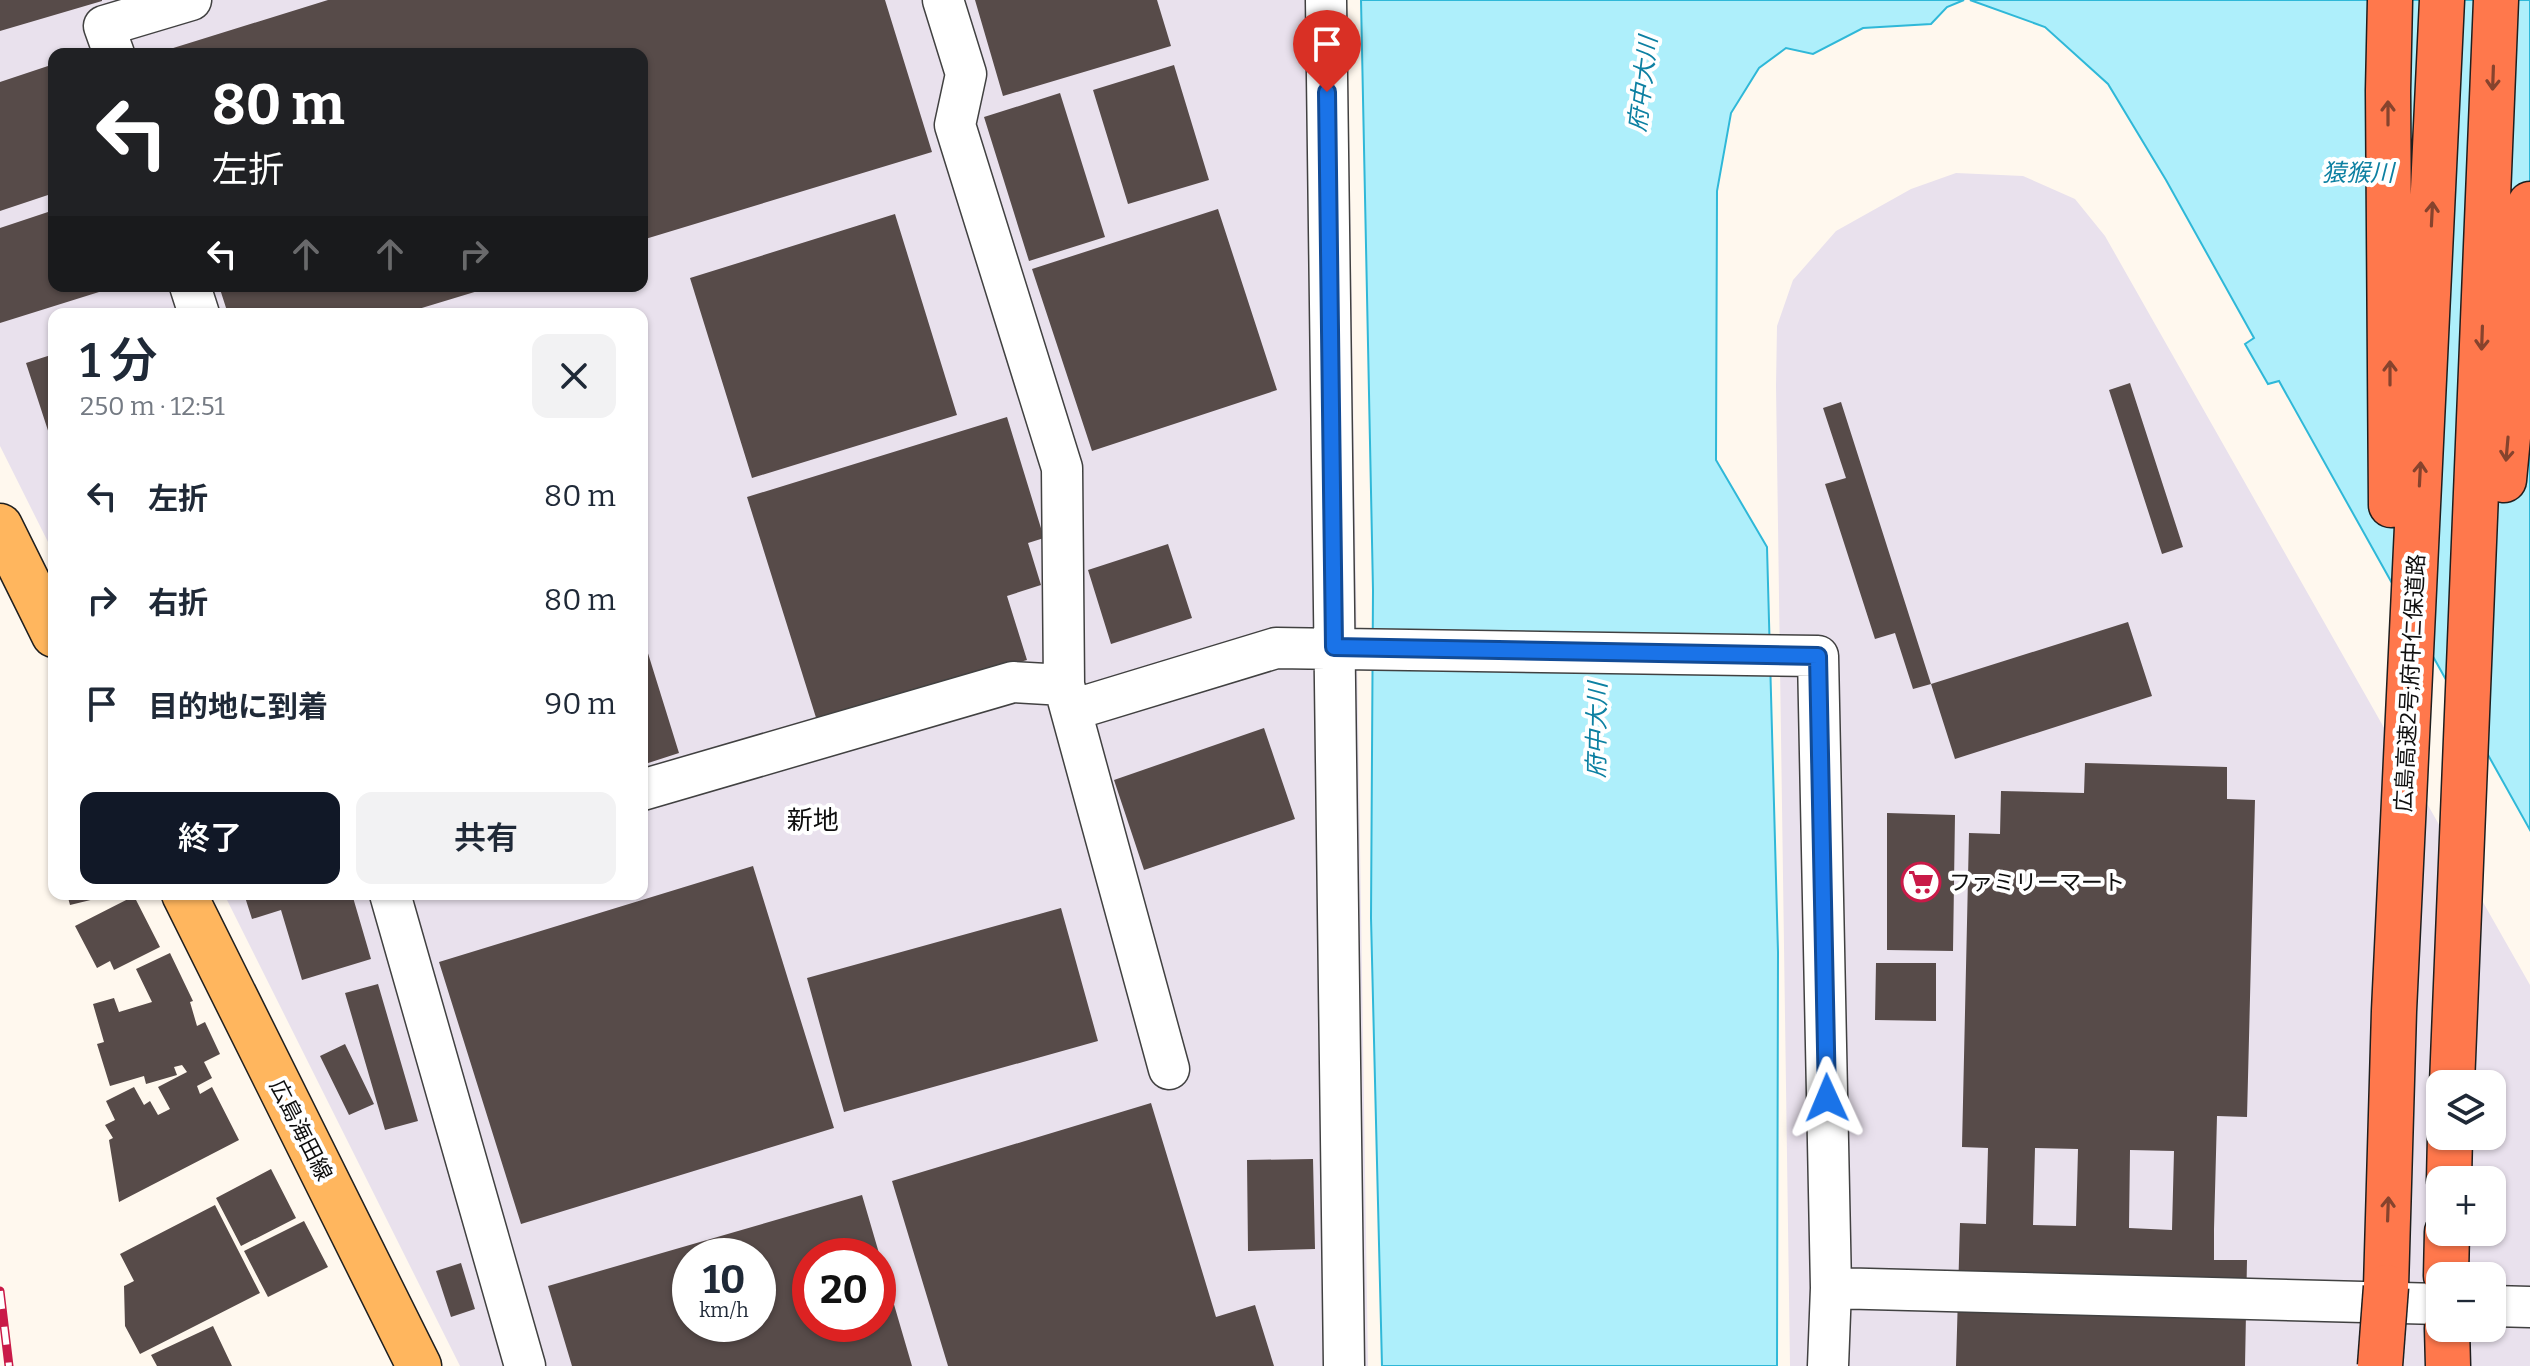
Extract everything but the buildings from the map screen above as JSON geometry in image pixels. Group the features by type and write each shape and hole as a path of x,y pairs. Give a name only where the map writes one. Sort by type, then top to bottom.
{"highway":[{"path":"2390,0 2394,1011"},
{"name":"広島高速2号;府中仁保道路","path":"2382,1366 2394,1011 2442,0"},
{"path":"2452,1070 2496,0"},
{"path":"2454,1019 2530,204"},
{"path":"2446,1342 2446,1366"}],"main road":[{"path":"0,526 48,623"},
{"name":"広島海田線","path":"187,900 419,1366"}],"lane":[{"path":"112,48 104,26 191,0"},
{"path":"943,0 966,74 955,125 1062,468 1068,698 1169,1069"},
{"path":"1326,0 1348,647 1344,1366"},
{"path":"648,788 1013,682 1068,698 1276,648 1818,656 1831,1288 1828,1366"},
{"path":"392,900 525,1366"},
{"path":"1831,1288 2426,1304"},
{"path":"2506,1306 2530,1307"}],"shaded area":[{"path":"0,0 1347,0 1368,1366 460,1366 227,900 648,900 648,308 48,308 48,542 0,446"},
{"path":"1956,173 2023,176 2075,199 2105,236 2530,985 2530,1366 1790,1366 1777,326 1793,280 1836,231 1911,189"}],"water":[{"name":"府中大川","path":"1361,0 1964,0 1947,7 1931,24 1863,28 1813,54 1786,48 1759,68 1731,113 1717,191 1716,460 1767,547 1778,952 1777,1366 1382,1366 1371,918 1373,590"},
{"name":"猿猴川","path":"1970,0 2530,0 2530,830 2279,381 2268,384 2245,344 2254,338 2166,180 2108,84 2045,27"}],"railway":[{"path":"0,1291 9,1366"}],"place":[{"name":"ファミリーマート","path":"1921,882"}],"district":[{"name":"新地","path":"813,820"}],"route":[{"path":"1327,92 1334,647 1818,656 1827,1098"}]}
